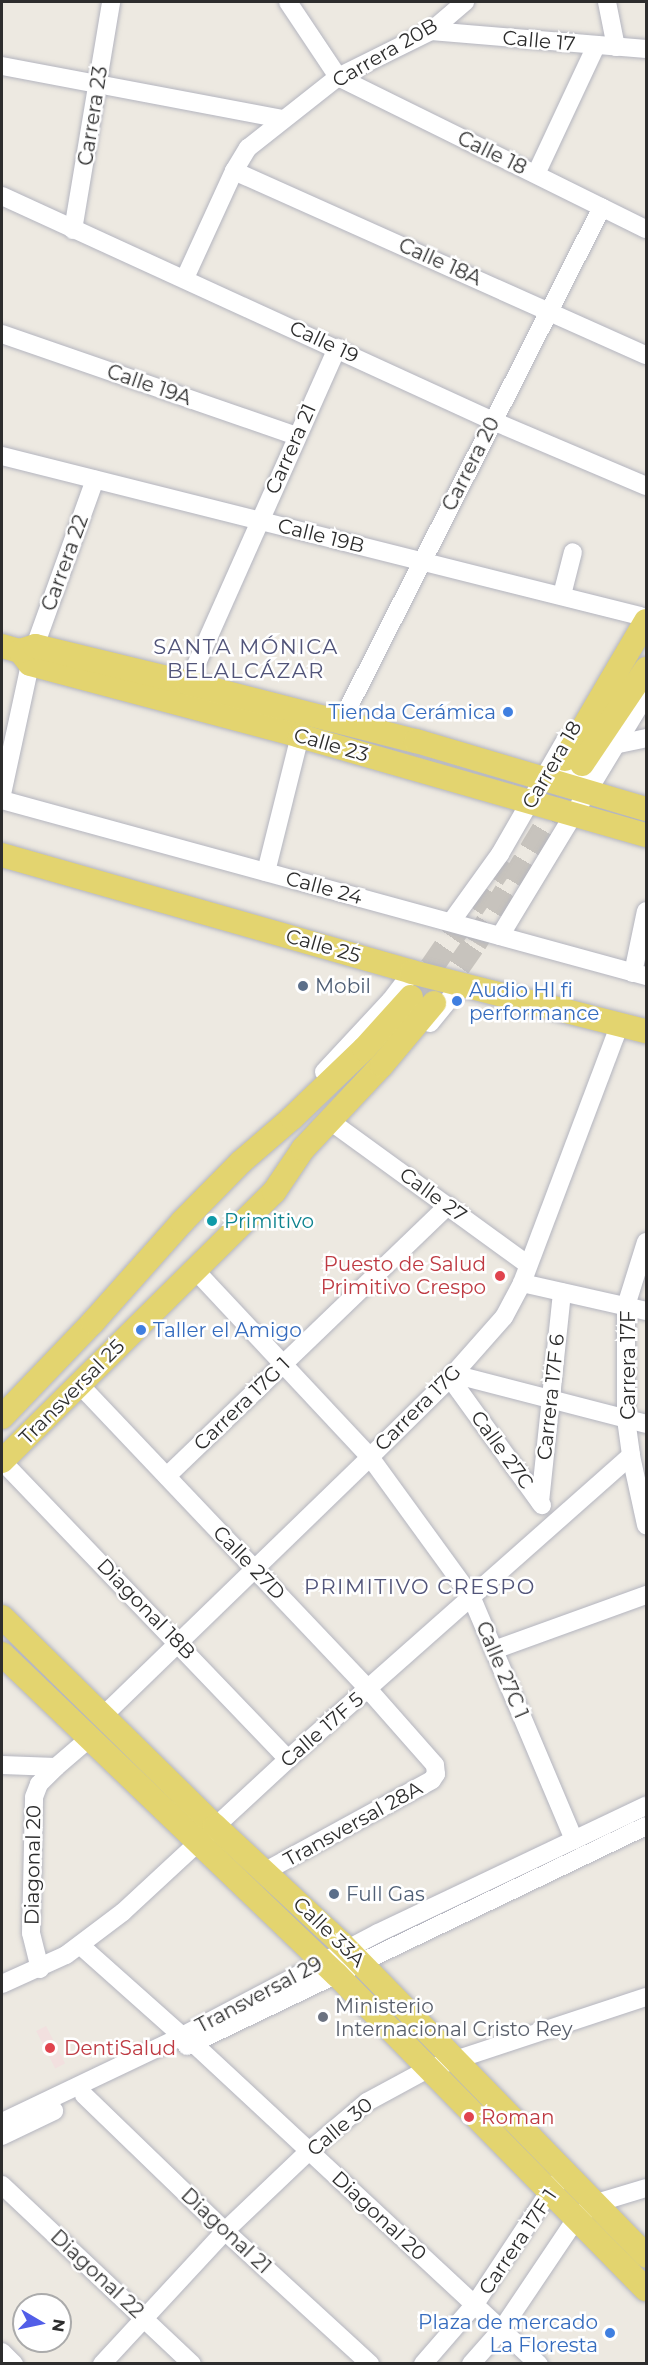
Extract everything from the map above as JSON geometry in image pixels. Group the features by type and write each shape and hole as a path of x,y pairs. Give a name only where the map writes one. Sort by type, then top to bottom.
{"main road":[{"name":"Carrera 18","path":"570,773 644,613"},
{"name":"Calle 23","path":"15,650 188,683 433,746 570,773 646,809"},
{"name":"Calle 23","path":"15,650 300,736 646,835"},
{"name":"Carrera 18","path":"570,773 646,669"},
{"path":"433,746 452,779"},
{"name":"Calle 25","path":"2,855 412,972 646,1031"},
{"name":"Transversal 25","path":"2,1461 274,1192 313,1138 382,1065 422,1000 364,1049 292,1118 241,1162 147,1258 93,1322 5,1411"},
{"name":"Calle 33A","path":"2,1617 103,1716 329,1968 428,2069 558,2183"},
{"name":"Calle 33A","path":"4,1658 91,1737 208,1834 266,1871 353,1956 455,2060 584,2211 646,2289"},
{"name":"Calle 33A","path":"584,2211 646,2256"}],"street":[{"name":"Carrera 23","path":"74,230 111,2"},
{"name":"Carrera 20B","path":"185,278 234,171 248,148 338,77 431,31 465,2"},
{"path":"607,2 616,47"},
{"path":"292,3 338,77"},
{"name":"Calle 17","path":"431,31 646,49"},
{"path":"536,174 596,46"},
{"path":"2,66 283,119"},
{"name":"Calle 18","path":"338,77 602,207 646,226"},
{"name":"Calle 18A","path":"234,171 550,310 646,355"},
{"name":"Calle 19","path":"2,196 494,421 646,486"},
{"name":"Carrera 20","path":"341,722 602,207"},
{"name":"Calle 19A","path":"2,334 296,436"},
{"name":"Carrera 21","path":"188,683 258,521 337,348"},
{"name":"Calle 19B","path":"2,456 562,596 644,613"},
{"name":"Carrera 22","path":"2,794 15,650 95,479"},
{"path":"562,596 573,552"},
{"name":"Carrera 18","path":"451,922 500,854 530,801 614,745 646,695"},
{"path":"266,872 300,736"},
{"path":"614,745 646,738"},
{"name":"Carrera 18","path":"500,936 575,813 570,773"},
{"name":"Calle 24","path":"2,800 640,974"},
{"path":"640,974 646,911"},
{"path":"241,1162 269,1125 338,1058 391,1000 412,972"},
{"path":"274,1192 337,1126 461,985"},
{"name":"Carrera 17G","path":"103,1716 370,1457 451,1376 504,1317 522,1283 620,1024"},
{"name":"Calle 27","path":"337,1126 528,1265"},
{"name":"Carrera 17G 1","path":"166,1476 448,1206"},
{"name":"Carrera 17F","path":"646,1242 626,1306 626,1419 631,1456 646,1525"},
{"name":"Calle 27C 1","path":"195,1270 370,1457 471,1596 574,1840"},
{"path":"522,1283 646,1311"},
{"name":"Carrera 17F 6","path":"540,1502 562,1292"},
{"path":"451,1376 646,1424"},
{"name":"Calle 27C","path":"451,1376 554,1522"},
{"name":"Calle 27D","path":"79,1384 368,1689 435,1765 436,1774"},
{"name":"Calle 17F 5","path":"2,1984 40,1969 81,1946 554,1522 631,1456"},
{"name":"Diagonal 18B","path":"2,1461 288,1759"},
{"path":"494,1650 646,1595"},
{"name":"Diagonal 20","path":"40,1969 31,1933 34,1797 39,1784 91,1737"},
{"path":"2,1765 56,1767"},
{"name":"Transversal 28A","path":"266,1871 432,1780 436,1774"},
{"name":"Transversal 29","path":"2,2136 574,1840 646,1806"},
{"name":"Transversal 29","path":"353,1956 646,1826"},
{"name":"Diagonal 20","path":"81,1946 187,2039 539,2364"},
{"name":"Calle 30","path":"102,2364 225,2231 309,2151 367,2102 428,2069 646,1997"},
{"name":"Transversal 29","path":"2,2122 187,2039"},
{"name":"Diagonal 21","path":"84,2095 225,2231 370,2364"},
{"name":"Carrera 17F 1","path":"423,2364 475,2304 558,2183"},
{"name":"Diagonal 22","path":"2,2185 192,2364"},
{"path":"584,2211 646,2188"},
{"name":"Carrera 17F 1","path":"471,2364 502,2329 584,2211"},
{"path":"2,2352 14,2364"}],"shaded area":[{"name":"DentiSalud","path":"46,2026 65,2063 55,2068 36,2031"}],"tunnel":[{"path":"438,996 475,943 580,769"},
{"path":"411,997 505,860"}],"place":[{"name":"Tienda Cerámica","path":"508,712"},
{"name":"Mobil","path":"303,986"},
{"name":"Audio HI fi performance","path":"457,1001"},
{"name":"Primitivo","path":"212,1221"},
{"name":"Puesto de Salud Primitivo Crespo","path":"500,1276"},
{"name":"Taller el Amigo","path":"141,1330"},
{"name":"Full Gas","path":"334,1894"},
{"name":"Ministerio Internacional Cristo Rey","path":"323,2017"},
{"name":"DentiSalud","path":"50,2048"},
{"name":"Roman","path":"469,2117"},
{"name":"Plaza de mercado La Floresta","path":"610,2333"}],"district":[{"name":"SANTA MÓNICA BELALCÁZAR","path":"246,659"},
{"name":"PRIMITIVO CRESPO","path":"420,1587"}]}
